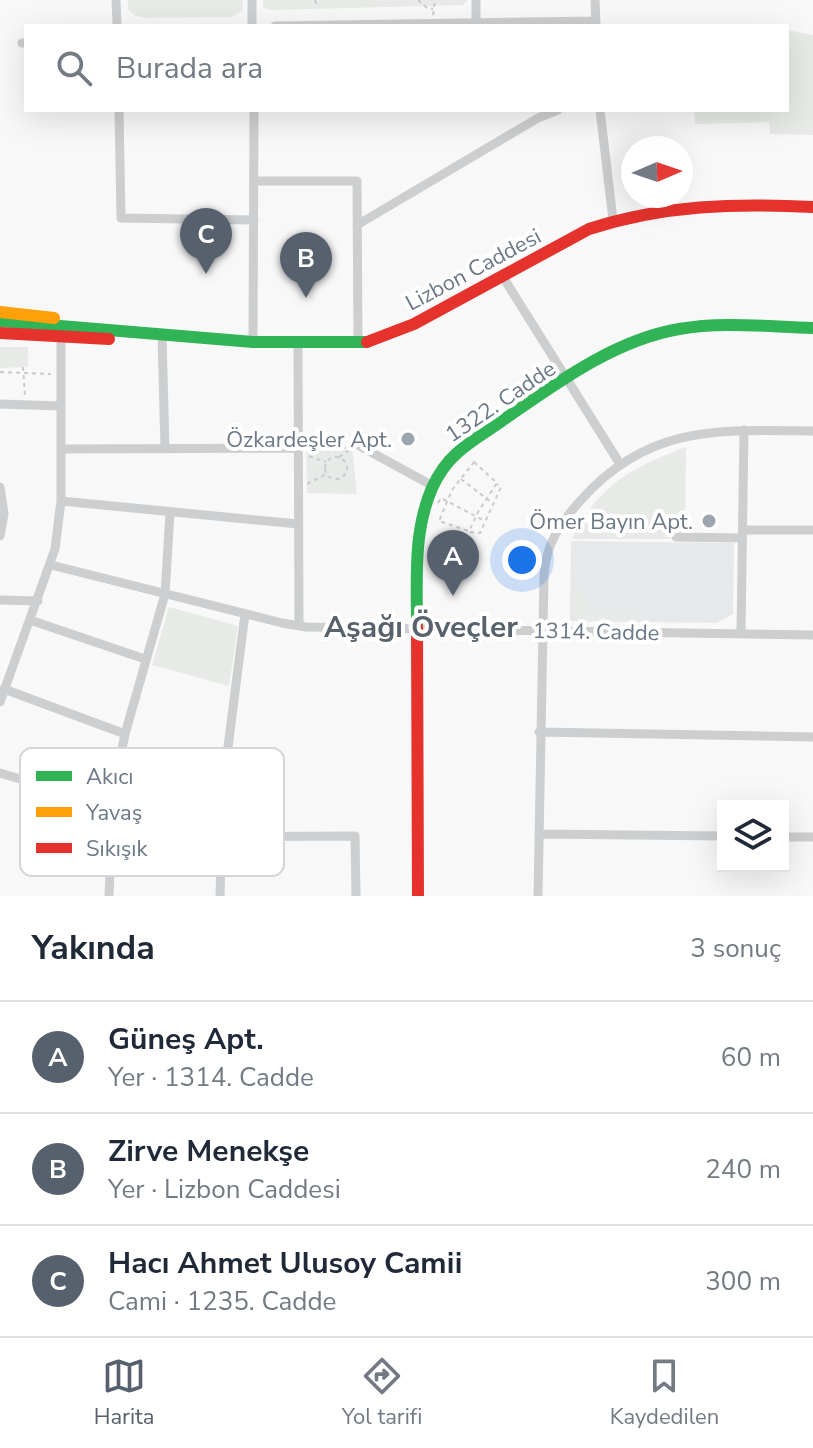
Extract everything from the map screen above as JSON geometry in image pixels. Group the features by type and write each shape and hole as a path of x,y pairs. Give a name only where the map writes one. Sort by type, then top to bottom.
{"main road":[{"name":"Lizbon Caddesi","path":"0,321 253,342 358,343 414,324 589,229 613,220 654,211 701,206 813,207"},
{"name":"Lizbon Caddesi","path":"0,312 107,325 148,335"},
{"name":"1322. Cadde","path":"418,896 418,544 433,486 448,462 458,452 567,379 619,348 675,329 813,328"},
{"name":"Lizbon Caddesi","path":"0,333 107,339 148,335"}],"street":[{"path":"116,0 117,24"},
{"path":"252,0 252,24"},
{"path":"476,0 476,23"},
{"path":"433,24 596,23 595,0"},
{"path":"119,112 121,218 254,220"},
{"path":"253,342 254,112"},
{"path":"357,225 533,120 553,112"},
{"path":"600,112 613,220"},
{"path":"255,181 357,181 358,343"},
{"path":"503,277 620,464"},
{"path":"162,336 165,449"},
{"path":"0,702 51,565 58,532 61,501 61,337"},
{"path":"298,343 299,626"},
{"path":"0,404 61,406"},
{"path":"741,633 744,430"},
{"path":"538,896 541,631 544,569 550,543 567,515 594,486 620,464 647,449 685,437 744,430 813,431"},
{"path":"358,445 433,486"},
{"path":"61,449 298,450"},
{"path":"0,487 4,514 0,536"},
{"path":"61,501 298,524"},
{"path":"122,748 165,594 170,512"},
{"path":"676,537 813,530"},
{"name":"1314. Cadde","path":"51,565 299,626 813,635"},
{"path":"0,600 38,601"},
{"path":"227,748 245,614"},
{"path":"30,620 145,659"},
{"path":"4,689 125,734"},
{"path":"539,732 813,737"},
{"path":"0,773 20,779"},
{"path":"539,834 717,836"},
{"path":"284,836 355,836 356,896"},
{"path":"789,837 813,837"},
{"path":"109,876 109,896"},
{"path":"220,876 220,896"}],"path":[{"path":"315,0 318,7"},
{"path":"418,0 427,8 434,9"},
{"path":"433,24 435,0"},
{"path":"23,367 25,405"},
{"path":"0,372 61,374"},
{"path":"327,462 358,445"},
{"path":"298,450 327,462"},
{"path":"327,473 337,479 346,473 346,463 339,457"},
{"path":"327,462 327,473"},
{"path":"474,462 501,487 480,533 439,521 460,479 474,462"},
{"path":"298,489 327,473"},
{"path":"460,479 493,503"},
{"path":"469,531 497,483"},
{"path":"447,501 485,520"}],"shaded area":[{"path":"128,0 243,0 243,11 230,17 145,18 134,15 128,9"},
{"path":"263,0 468,0 463,5 270,10 263,7"},
{"path":"789,30 813,35 813,135 770,134 769,122 695,124 694,112 789,112"},
{"path":"0,347 28,347 28,367 0,368"},
{"path":"306,442 352,447 357,494 307,493"},
{"path":"686,447 685,532 673,532 670,539 572,539 593,504 618,480 649,462"},
{"path":"571,541 734,543 733,614 717,623 570,621"},
{"path":"583,590 586,614 639,615 639,622 570,621 570,591"},
{"path":"169,607 238,626 229,686 152,665"}],"traffic: fast":[{"path":"0,321 253,342 367,342"},
{"path":"417,627 417,556 426,505 442,470 468,444 546,390 632,342 679,329 712,325 813,328"}],"traffic: slow":[{"path":"0,312 54,318"}],"traffic: jam":[{"path":"367,342 414,324 589,229 672,210 756,205 813,207"},
{"path":"0,333 109,339"},
{"path":"417,627 418,896"}],"place":[{"name":"Hacı Ahmet Ulusoy Camii","path":"206,274"},
{"name":"Zirve Menekşe","path":"306,298"},
{"name":"Özkardeşler Apt.","path":"408,439"},
{"name":"Ömer Bayın Apt.","path":"709,521"},
{"name":"Güneş Apt.","path":"453,596"}],"district":[{"name":"Aşağı Öveçler","path":"421,627"}]}
